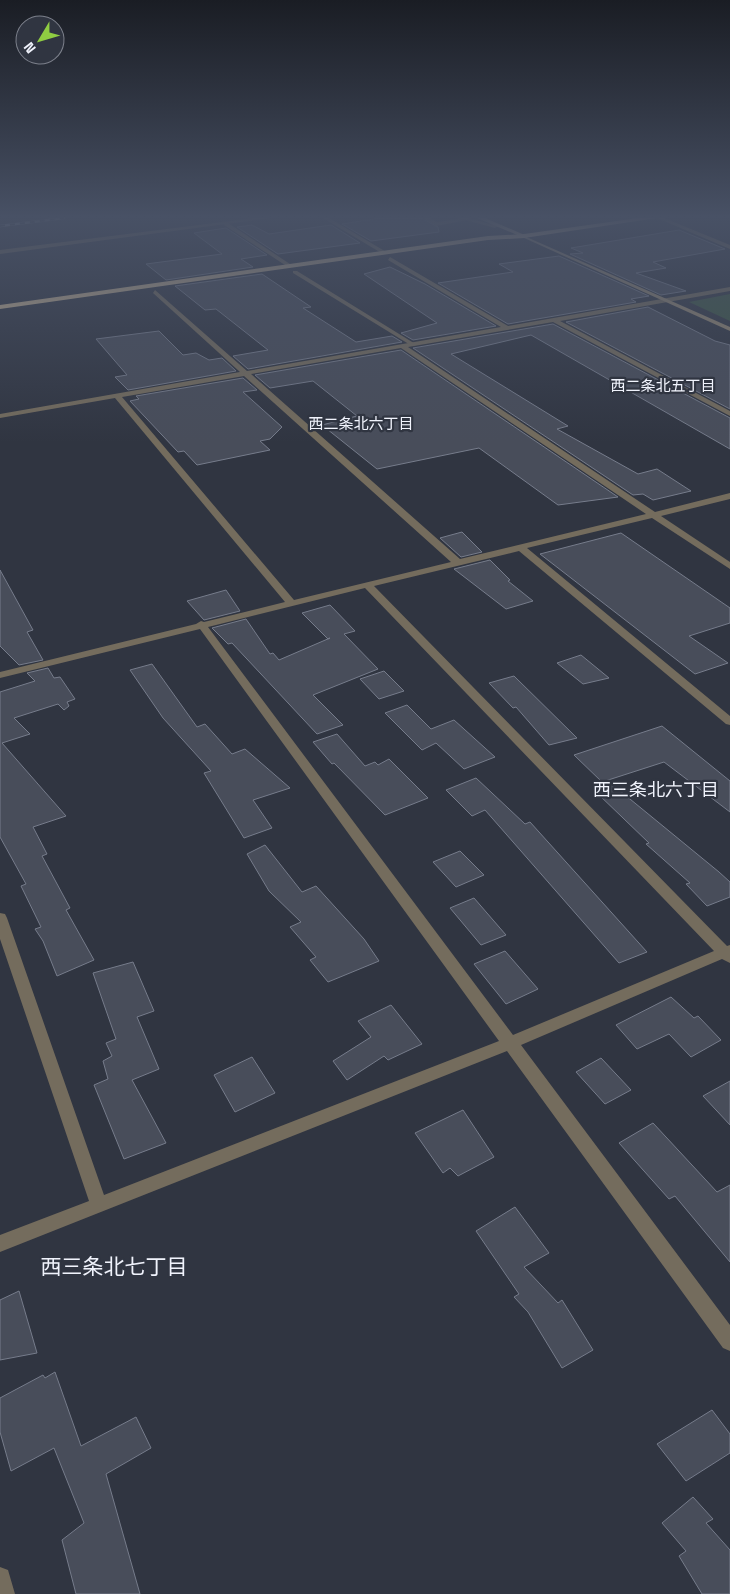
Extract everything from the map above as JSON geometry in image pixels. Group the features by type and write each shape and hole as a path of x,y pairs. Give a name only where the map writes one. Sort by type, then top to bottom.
{"highway":[{"path":"0,307 113,292"},
{"path":"0,314 153,292"}],"street":[{"path":"156,292 457,562"},
{"path":"330,292 414,345"},
{"path":"448,292 509,329"},
{"path":"651,292 730,329"},
{"path":"0,416 715,292"},
{"path":"556,321 730,414"},
{"path":"403,347 730,566"},
{"path":"117,396 292,604"},
{"path":"0,675 201,624 368,586 457,562 730,496"},
{"path":"521,548 730,722"},
{"path":"0,1244 510,1043 728,954 368,586"},
{"path":"201,624 730,1341"},
{"path":"0,918 99,1205"},
{"path":"0,1578 4,1594"}],"green space":[{"path":"730,294 730,321 689,302"}],"building":[{"path":"183,292 289,292 311,307 303,308 356,342 392,336 402,342 248,369 233,356 268,350 216,309 205,310"},
{"path":"391,292 439,292 496,326 413,340 401,333 437,323"},
{"path":"454,292 641,292 649,296 631,299 636,302 508,324"},
{"path":"655,292 677,292 661,295"},
{"path":"648,307 715,341 730,345 730,409 566,322"},
{"path":"553,324 730,418 730,449 531,335 451,354 568,426 557,429 638,474 657,469 691,491 653,500 643,494 633,495 413,348"},
{"path":"159,331 183,355 196,353 209,360 222,358 236,371 128,390 115,377 127,375 96,339"},
{"path":"401,350 618,497 558,505 479,448 377,469 322,425 357,416 313,381 270,388 255,375"},
{"path":"243,378 257,390 243,392 282,427 270,439 260,441 270,450 197,465 184,451 178,452 130,401 139,399 136,396"},
{"path":"462,532 482,552 461,557 440,538"},
{"path":"621,533 730,608 730,623 689,636 728,663 695,674 540,554"},
{"path":"490,560 510,580 508,581 533,601 506,609 454,569"},
{"path":"0,570 33,630 27,632 43,660 19,665 0,646"},
{"path":"226,590 240,611 204,620 187,601"},
{"path":"330,605 355,631 344,634 378,669 313,695 343,725 317,734 232,643 228,644 212,628 246,619 270,654 273,653 279,660 328,639 302,613"},
{"path":"581,655 609,678 583,684 557,663"},
{"path":"152,664 197,727 205,724 232,754 245,749 290,788 253,800 272,828 244,838 204,773 211,771 163,718 130,670"},
{"path":"48,668 54,678 60,677 75,699 67,702 69,706 64,710 58,704 14,718 30,734 2,743 66,816 33,827 47,854 42,856 70,908 66,910 94,960 57,976 43,941 35,929 41,927 21,886 26,884 0,837 0,692 35,681 27,673"},
{"path":"384,671 404,691 379,699 360,679"},
{"path":"514,676 577,738 549,745 516,707 513,708 489,683"},
{"path":"407,705 431,729 454,720 495,757 464,769 436,743 422,750 385,713"},
{"path":"662,726 730,781 730,812 664,762 602,782 574,755"},
{"path":"337,734 365,766 375,762 378,765 389,759 428,798 385,815 334,763 332,764 313,742"},
{"path":"476,778 525,824 530,822 647,952 619,963 485,810 472,816 446,790"},
{"path":"608,781 730,882 730,897 707,906 686,884 690,883 646,844 649,843 597,793"},
{"path":"265,845 302,892 316,886 364,939 379,961 328,982 310,960 316,957 290,927 301,922 269,891 247,854"},
{"path":"460,851 484,875 456,887 433,862"},
{"path":"474,898 506,935 481,945 450,908"},
{"path":"505,951 538,989 506,1004 474,964"},
{"path":"133,962 154,1011 137,1017 159,1069 132,1080 166,1143 124,1159 94,1085 108,1079 103,1061 112,1056 106,1043 116,1039 93,973"},
{"path":"671,997 694,1018 698,1016 721,1040 691,1057 669,1034 637,1049 616,1025"},
{"path":"391,1005 422,1044 388,1060 384,1056 347,1080 333,1061 371,1037 358,1021"},
{"path":"252,1057 275,1093 235,1112 214,1075"},
{"path":"601,1058 631,1090 605,1104 576,1072"},
{"path":"730,1081 730,1125 703,1096"},
{"path":"463,1110 494,1157 458,1176 450,1168 443,1173 415,1133"},
{"path":"653,1123 717,1192 730,1185 730,1262 675,1196 669,1199 619,1143"},
{"path":"515,1207 549,1253 524,1267 558,1303 562,1300 593,1350 562,1368 528,1312 514,1297 519,1294 476,1231"},
{"path":"19,1291 37,1353 0,1360 0,1300"},
{"path":"55,1372 81,1446 136,1417 151,1448 106,1474 140,1594 76,1594 62,1540 84,1523 54,1448 11,1471 0,1432 0,1398 43,1375 45,1378"},
{"path":"712,1410 730,1434 730,1453 686,1481 657,1444"},
{"path":"693,1497 713,1519 706,1523 730,1550 730,1594 702,1594 679,1556 686,1551 662,1523"}],"district":[{"name":"西二条北五丁目","path":"663,386"},
{"name":"西二条北六丁目","path":"361,424"},
{"name":"西三条北六丁目","path":"656,790"},
{"name":"西三条北七丁目","path":"114,1267"}]}
